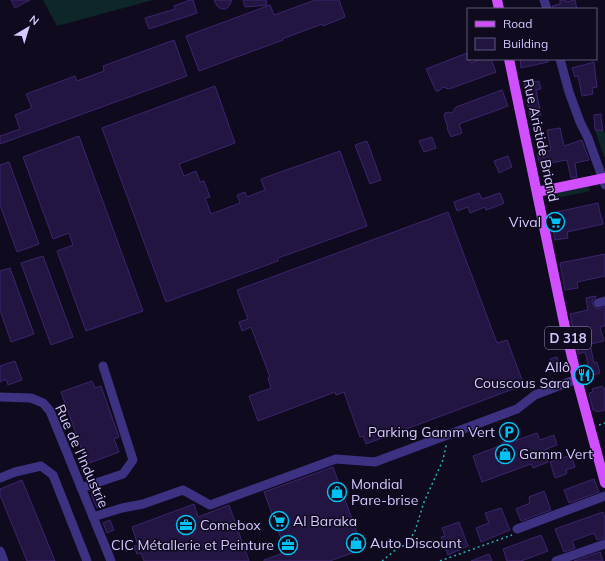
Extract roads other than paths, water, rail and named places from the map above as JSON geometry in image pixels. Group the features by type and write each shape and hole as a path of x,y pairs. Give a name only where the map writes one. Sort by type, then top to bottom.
{"main road":[{"name":"Rue Aristide Briand","path":"509,60 564,323 577,379 605,483"},
{"path":"537,192 604,181"}],"street":[{"path":"560,60 569,92 604,181"},
{"path":"81,488 123,474 133,460 103,366"},
{"path":"93,517 122,508 143,504 183,490 210,505 336,459 375,462 517,409 535,395 577,379"},
{"name":"Rue de l'Industrie","path":"0,397 31,398 43,403 50,411 111,561"},
{"path":"0,478 15,472 41,466 53,475 87,561"},
{"path":"518,529 605,496"},
{"path":"556,561 605,544"},
{"path":"0,551 4,561"}],"place":[{"name":"Vival","path":"555,222"},
{"name":"Allô Couscous Sara","path":"584,375"},
{"name":"Parking Gamm Vert","path":"509,432"},
{"name":"Gamm Vert","path":"505,454"},
{"name":"Mondial Pare-brise","path":"337,492"},
{"name":"Al Baraka","path":"279,521"},
{"name":"Comebox","path":"186,525"},
{"name":"Auto Discount","path":"356,543"},
{"name":"CIC Métallerie et Peinture","path":"288,545"}]}
